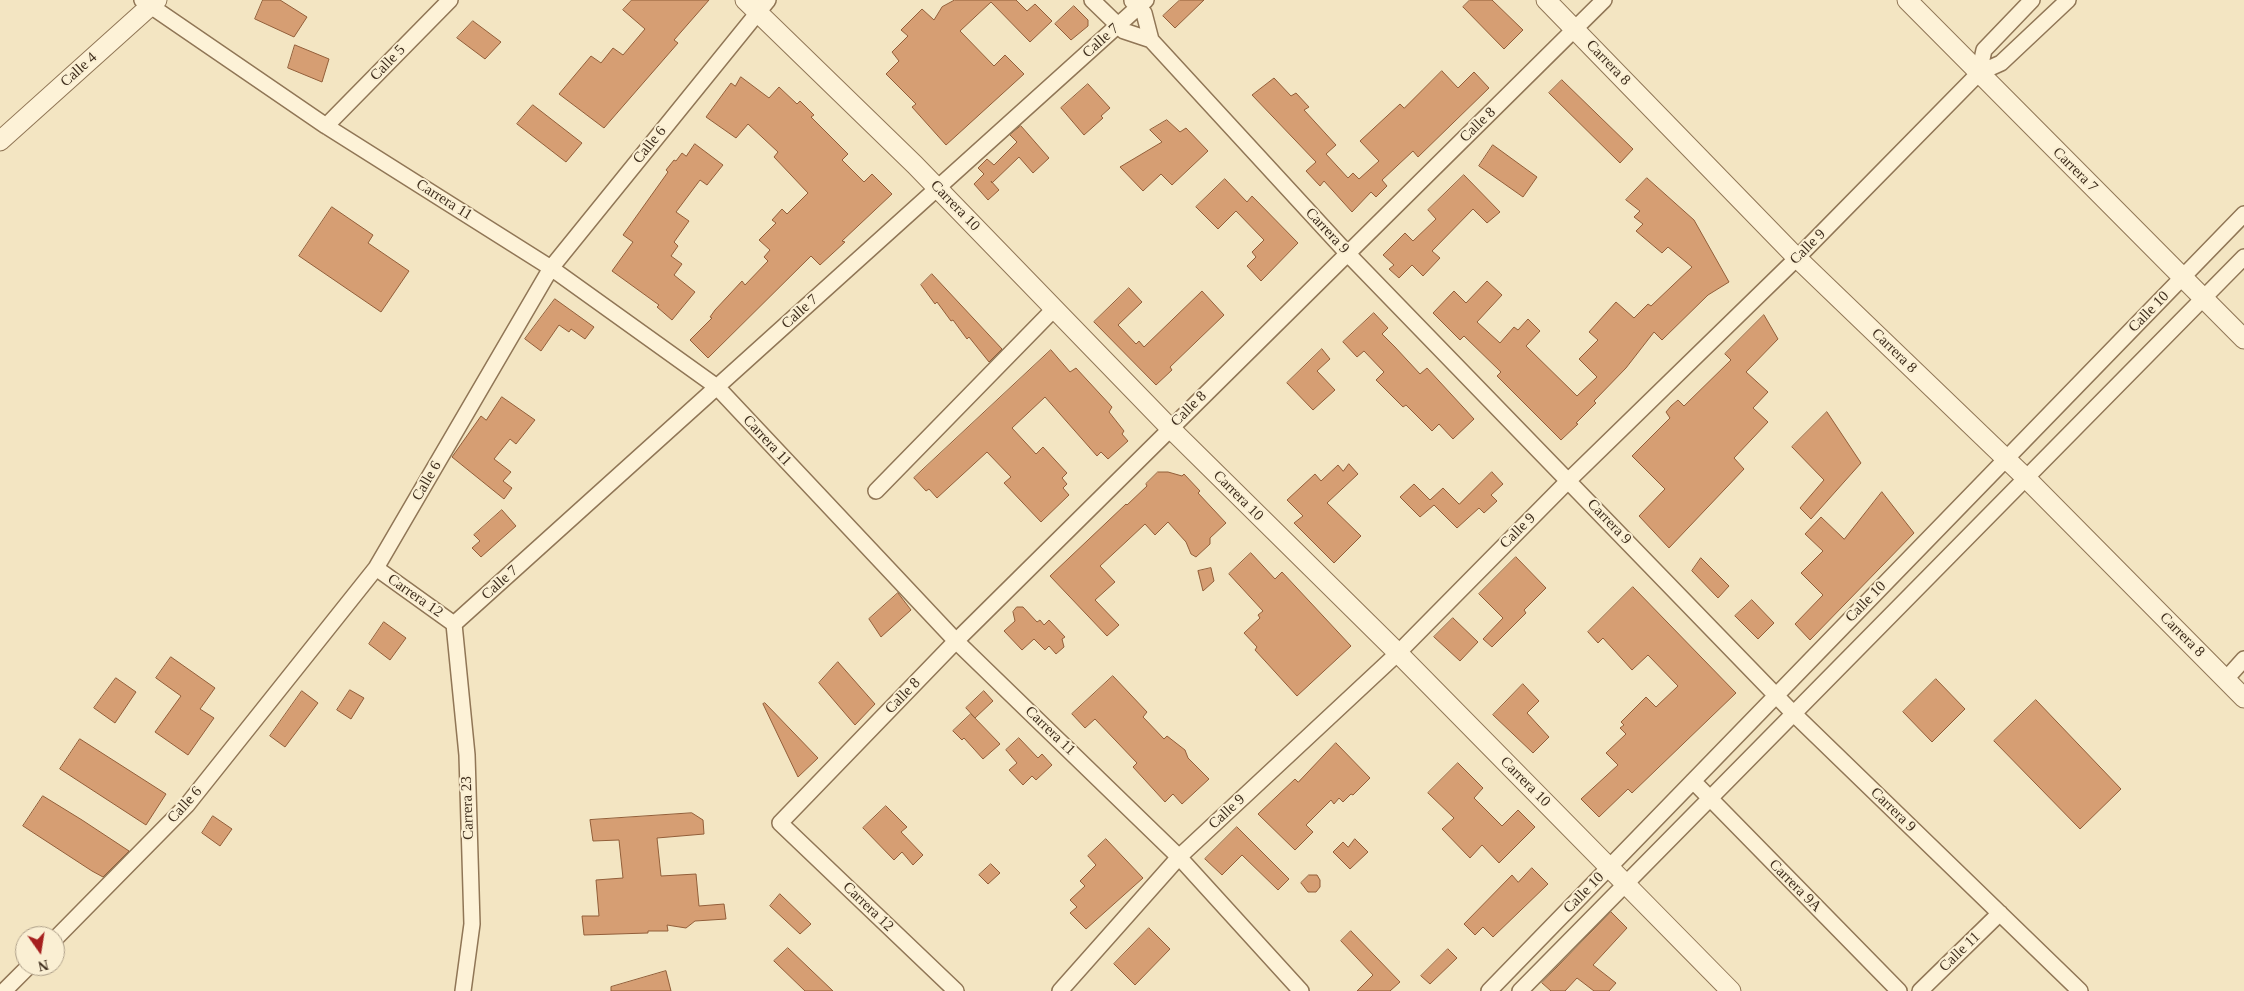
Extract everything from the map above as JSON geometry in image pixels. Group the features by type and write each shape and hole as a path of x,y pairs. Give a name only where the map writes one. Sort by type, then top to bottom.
{"street":[{"name":"Calle 5","path":"326,126 450,0"},
{"name":"Carrera 9","path":"1092,0 1124,31 1151,40"},
{"name":"Carrera 8","path":"1546,0 1797,258 2026,478 2244,698"},
{"name":"Calle 8","path":"780,823 956,641 1604,0"},
{"name":"Carrera 7","path":"1907,0 2244,339"},
{"path":"1979,73 1984,50 2032,0"},
{"name":"Calle 9","path":"1060,991 1179,857 1398,653 1568,480 1797,258 1979,73 2001,64 2068,0"},
{"name":"Carrera 11","path":"150,2 326,126 551,268 717,388 956,641 1179,857 1301,991"},
{"name":"Calle 4","path":"0,141 150,2"},
{"name":"Carrera 9","path":"1139,2 1151,40 1347,253 1776,696 2080,991"},
{"name":"Calle 7","path":"454,624 1118,25 1139,2"},
{"name":"Carrera 10","path":"757,4 1170,428 1398,653 1731,991"},
{"name":"Calle 6","path":"65,930 187,805 376,568 551,268 757,4"},
{"name":"Calle 10","path":"1489,991 2244,214"},
{"name":"Calle 10","path":"1520,991 2244,257"},
{"path":"876,491 1054,309"},
{"name":"Carrera 12","path":"376,568 454,624"},
{"name":"Carrera 23","path":"454,624 466,756 472,924 463,991"},
{"path":"2226,679 2244,659"},
{"name":"Carrera 9A","path":"1693,781 1899,991"},
{"name":"Carrera 12","path":"780,823 956,991"},
{"name":"Calle 11","path":"1920,991 2000,913"},
{"path":"4,991 19,976"}],"building":[{"path":"263,0 280,0 307,17 294,37 255,19"},
{"path":"632,0 709,0 674,40 678,43 604,128 559,94 591,56 601,63 613,48 623,55 645,29 623,10"},
{"path":"955,0 1016,0 1027,11 1035,4 1052,21 1030,42 991,2 960,31 994,66 1005,55 1024,74 946,145 912,107 916,104 886,74 899,61 892,52 908,36 901,30 922,9 934,20 942,7"},
{"path":"1180,0 1204,0 1175,28 1163,16"},
{"path":"1470,0 1492,0 1523,30 1504,49 1463,7"},
{"path":"1074,6 1088,20 1088,26 1071,40 1055,24"},
{"path":"473,21 501,42 485,59 457,38"},
{"path":"295,45 329,59 322,82 288,68"},
{"path":"1442,71 1458,88 1474,72 1489,88 1418,157 1413,151 1382,180 1387,186 1376,197 1371,192 1352,212 1324,181 1320,186 1306,171 1316,162 1252,95 1274,78 1291,96 1296,93 1309,107 1304,110 1336,145 1326,154 1348,178 1353,173 1359,179 1379,161 1360,141 1400,104 1404,108"},
{"path":"741,77 769,98 779,87 797,104 800,101 814,115 811,117 848,154 842,160 864,182 872,174 892,194 842,241 845,242 820,265 811,256 708,358 690,340 712,318 710,317 715,310 742,281 745,285 768,261 764,257 770,250 759,240 776,223 772,220 782,209 787,214 808,193 774,157 778,152 748,124 736,138 706,117 731,83 735,86"},
{"path":"1562,80 1633,149 1620,163 1549,93"},
{"path":"1088,84 1110,108 1101,116 1103,118 1084,135 1061,108"},
{"path":"533,105 582,143 566,162 517,124"},
{"path":"1167,120 1180,132 1186,128 1208,151 1172,185 1161,174 1143,191 1120,167 1162,142 1150,130"},
{"path":"1021,126 1049,158 1033,173 1019,157 992,183 999,190 988,200 974,184 984,174 978,168 987,159 994,165 1017,142 1010,135"},
{"path":"695,144 723,165 707,185 700,180 676,212 689,221 674,242 678,246 671,256 682,264 674,275 695,292 672,320 657,307 659,305 612,271 633,242 623,235 668,172 666,170 682,153 686,156"},
{"path":"1493,145 1537,177 1523,197 1479,166"},
{"path":"1464,175 1500,212 1487,223 1473,209 1432,251 1440,258 1423,276 1412,265 1399,278 1389,269 1394,265 1383,255 1405,233 1413,241 1436,219 1428,210"},
{"path":"1647,178 1694,220 1729,282 1708,295 1662,340 1654,332 1626,368 1594,401 1596,403 1576,423 1578,424 1561,440 1497,376 1501,372 1464,336 1460,340 1433,313 1454,291 1466,303 1487,281 1502,295 1477,322 1500,343 1514,327 1518,330 1528,319 1540,331 1526,346 1577,396 1597,377 1579,359 1598,340 1589,332 1616,302 1634,318 1648,304 1651,306 1692,267 1668,247 1662,253 1636,231 1643,224 1634,217 1640,211 1626,200"},
{"path":"1225,179 1247,202 1252,196 1298,243 1261,281 1247,266 1256,257 1252,252 1264,240 1236,211 1218,229 1196,207"},
{"path":"332,207 373,235 368,243 409,271 381,312 299,256"},
{"path":"932,274 1002,349 989,362 969,337 967,339 953,320 951,321 937,302 935,304 921,285"},
{"path":"1129,288 1142,302 1118,325 1136,344 1139,341 1144,347 1202,291 1224,315 1170,367 1172,370 1156,385 1094,322"},
{"path":"555,299 594,327 585,339 571,329 569,332 559,325 541,351 525,339"},
{"path":"1374,313 1388,328 1382,334 1420,374 1427,368 1474,419 1453,439 1439,424 1432,431 1406,405 1403,407 1376,380 1384,372 1364,351 1357,357 1343,342"},
{"path":"1764,315 1778,339 1746,372 1768,392 1753,408 1768,422 1734,458 1744,469 1669,548 1639,516 1665,489 1632,456 1670,418 1666,412 1671,406 1678,400 1684,406 1731,360 1725,354"},
{"path":"1322,349 1330,359 1317,371 1335,390 1313,410 1287,383"},
{"path":"1051,350 1070,372 1076,368 1112,407 1109,412 1124,431 1122,434 1128,441 1108,459 1101,452 1097,456 1045,397 1012,428 1036,454 1043,447 1067,473 1062,478 1067,484 1063,488 1069,495 1041,522 1004,483 1011,477 987,452 937,498 929,489 926,491 914,478"},
{"path":"502,397 535,420 516,444 510,439 494,459 511,472 503,481 512,488 504,499 452,457 481,416 486,420"},
{"path":"1827,412 1861,463 1811,519 1800,508 1824,480 1792,447"},
{"path":"1349,464 1358,474 1327,503 1361,536 1334,563 1294,523 1303,516 1287,500 1315,474 1321,481 1338,465 1343,471"},
{"path":"1158,472 1168,472 1182,476 1184,474 1200,491 1198,493 1226,523 1210,538 1210,544 1196,557 1191,554 1186,542 1168,522 1155,535 1145,524 1100,566 1115,582 1095,600 1119,625 1107,636 1050,576 1147,486 1146,484"},
{"path":"1492,472 1503,484 1491,495 1497,501 1484,513 1479,508 1457,528 1434,505 1420,517 1400,497 1414,484 1430,500 1443,488 1459,504"},
{"path":"1882,492 1914,533 1810,640 1795,624 1823,595 1801,573 1823,551 1805,534 1821,517 1844,539"},
{"path":"502,510 516,526 481,557 472,548 480,541 474,535"},
{"path":"1251,553 1275,579 1282,572 1351,646 1297,696 1255,650 1257,647 1244,633 1260,618 1258,615 1263,611 1229,574"},
{"path":"1516,557 1546,588 1524,610 1526,613 1492,647 1483,639 1503,618 1479,594"},
{"path":"1701,558 1729,586 1718,598 1692,571"},
{"path":"1211,568 1214,581 1203,591 1198,571"},
{"path":"1633,587 1736,693 1632,793 1628,789 1599,817 1581,799 1618,765 1606,753 1626,734 1620,728 1624,725 1621,722 1646,697 1656,707 1678,686 1648,655 1632,670 1603,638 1598,643 1588,632"},
{"path":"898,593 911,610 881,637 869,619"},
{"path":"1752,600 1774,623 1758,639 1735,616"},
{"path":"1017,607 1023,607 1037,622 1040,620 1044,625 1049,620 1065,637 1062,639 1064,647 1056,654 1049,646 1045,650 1034,639 1022,650 1004,631 1015,621 1013,612"},
{"path":"1453,618 1478,642 1460,661 1434,637"},
{"path":"384,622 406,638 390,660 369,644"},
{"path":"171,657 215,688 200,709 214,718 188,755 155,732 181,696 156,678"},
{"path":"838,662 875,704 855,725 819,683"},
{"path":"1113,676 1147,712 1143,717 1164,739 1167,736 1185,750 1188,758 1209,779 1182,804 1173,794 1165,802 1133,767 1137,763 1095,719 1085,728 1072,714"},
{"path":"116,678 136,692 115,723 94,708"},
{"path":"1936,679 1965,709 1932,742 1903,712"},
{"path":"1523,684 1539,701 1527,713 1549,737 1533,753 1493,715"},
{"path":"350,690 364,698 351,719 337,710"},
{"path":"302,691 318,703 285,747 270,736"},
{"path":"984,691 993,701 975,718 966,708"},
{"path":"2036,700 2121,789 2080,829 1994,741"},
{"path":"765,703 818,758 798,777 763,704"},
{"path":"971,714 1000,744 983,759 964,738 962,740 953,731"},
{"path":"1019,738 1038,758 1042,754 1052,765 1036,780 1032,776 1023,785 1009,770 1017,763 1006,750"},
{"path":"80,739 166,794 146,825 60,769"},
{"path":"1336,743 1370,778 1343,802 1339,798 1334,804 1331,800 1306,825 1313,832 1295,850 1258,814 1295,779 1298,782"},
{"path":"1458,763 1483,788 1474,798 1502,826 1518,810 1535,827 1499,863 1482,845 1470,858 1442,829 1454,818 1428,793"},
{"path":"43,796 129,851 103,877 92,871 23,826"},
{"path":"886,806 907,827 901,832 923,855 913,865 902,852 894,860 863,828"},
{"path":"692,813 703,820 704,834 657,838 661,876 696,874 699,906 724,904 726,919 695,921 686,928 667,925 668,931 584,935 582,916 599,916 596,880 623,878 619,840 593,841 590,820"},
{"path":"213,816 232,829 220,846 202,833"},
{"path":"1237,827 1289,879 1278,890 1242,855 1222,875 1205,859"},
{"path":"1106,839 1143,878 1086,929 1070,913 1077,907 1070,900 1085,886 1080,881 1096,865 1088,856"},
{"path":"1355,839 1368,852 1350,869 1333,852 1343,842 1348,847"},
{"path":"991,864 1000,873 988,884 979,875"},
{"path":"1532,868 1548,884 1493,937 1483,927 1475,935 1464,924 1512,875 1518,882"},
{"path":"1309,875 1317,875 1320,880 1320,887 1316,892 1308,892 1301,883"},
{"path":"780,894 811,924 800,934 770,906"},
{"path":"1611,912 1627,928 1593,965 1616,983 1609,991 1594,991 1577,978 1565,991 1551,991 1542,983"},
{"path":"1149,928 1170,949 1135,985 1114,964"},
{"path":"1351,931 1400,982 1390,991 1357,991 1373,975 1341,941"},
{"path":"788,948 833,991 805,991 774,961"},
{"path":"1448,949 1457,958 1430,984 1421,976"},
{"path":"666,971 671,991 611,991 611,987"}]}
